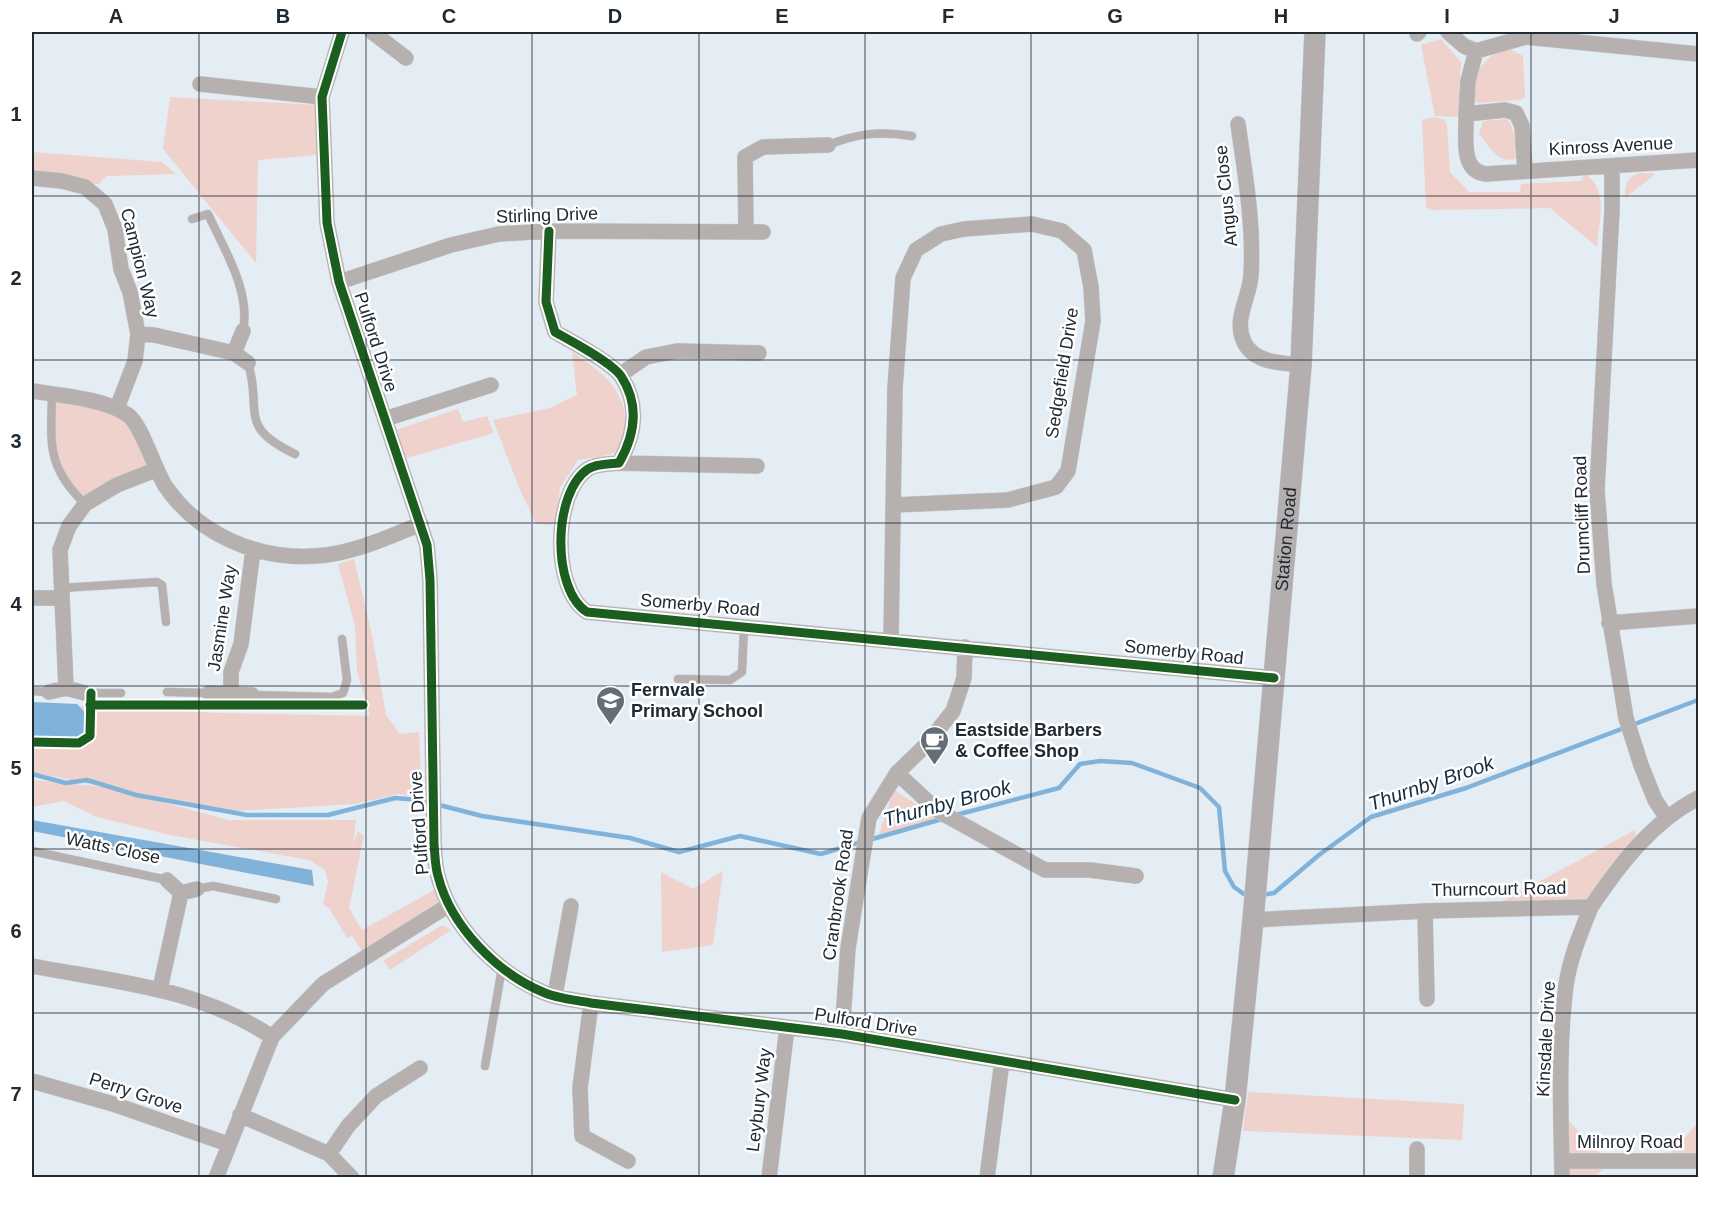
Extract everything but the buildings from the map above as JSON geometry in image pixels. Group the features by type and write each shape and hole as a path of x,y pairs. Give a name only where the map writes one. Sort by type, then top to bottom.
{"street":[{"name":"Pulford Drive","path":"342,32 321,97 327,223 339,282 427,545 430,580 434,844 438,877 449,905 470,937 502,968 545,993 591,1003 842,1034 1235,1100"},
{"path":"372,32 406,58"},
{"name":"Station Road","path":"1223,1178 1235,1100 1253,920 1301,365 1315,32"},
{"path":"1448,32 1464,46 1476,51 1526,38 1698,54"},
{"name":"Kinross Avenue","path":"1476,51 1468,81 1466,114 1467,160 1472,170 1486,174 1698,160"},
{"path":"200,84 321,97"},
{"name":"Kinross Avenue","path":"1466,114 1505,110 1516,113 1522,126 1525,171"},
{"name":"Angus Close","path":"1238,124 1250,204 1252,236 1251,278 1240,317 1244,341 1260,358 1301,365"},
{"path":"746,232 745,157 763,147 828,145"},
{"name":"Drumcliff Road","path":"1612,166 1611,231 1597,489 1609,622 1626,718 1655,800 1667,818"},
{"name":"Campion Way","path":"32,178 62,181 85,187 105,204 115,229 121,269 130,292 138,334 135,360 117,408"},
{"name":"Sedgefield Drive","path":"891,640 895,388 903,278 916,250 941,234 964,229 1032,224 1062,231 1084,250 1091,287 1093,321 1068,471 1056,487 1008,500 894,505"},
{"path":"549,231 546,302 555,332 584,348 620,375 633,407 632,440 620,463 757,466"},
{"name":"Stirling Drive","path":"339,282 451,245 499,234 549,231 763,232"},
{"path":"234,353 243,331"},
{"path":"138,334 154,335 234,353 248,363"},
{"path":"620,375 646,357 677,351 759,353"},
{"path":"385,419 491,385"},
{"path":"32,391 117,408 131,417 142,435 155,470 180,507 217,535 253,550 272,555 317,556 368,544 421,525"},
{"name":"Somerby Road","path":"620,463 589,468 571,486 563,520 561,558 567,588 579,607 587,612 744,625 1274,678"},
{"path":"66,688 60,550 69,526 85,504 117,485 155,470"},
{"name":"Jasmine Way","path":"231,693 231,672 241,644 253,550"},
{"path":"32,598 62,593"},
{"path":"1609,622 1698,616"},
{"name":"Cranbrook Road","path":"842,1034 848,948 869,818 897,773 927,744 953,711 964,678 966,647"},
{"path":"49,692 66,688 85,693"},
{"name":"Jasmine Way","path":"209,693 252,695"},
{"path":"897,773 938,811 1045,870 1090,870 1136,876"},
{"name":"Thurncourt Road","path":"1253,920 1425,910 1591,907 1635,848 1667,818 1698,798"},
{"name":"Watts Close","path":"167,880 181,893"},
{"path":"160,989 181,893 197,889"},
{"path":"216,1178 272,1037 310,994 323,984 449,905"},
{"path":"555,995 571,906"},
{"name":"Kinsdale Drive","path":"1562,1178 1562,1082 1566,984 1577,941 1591,907"},
{"path":"1425,910 1427,999"},
{"path":"32,966 160,989 242,1017 272,1037"},
{"path":"591,1003 580,1088 582,1136 628,1161"},
{"name":"Leybury Way","path":"769,1178 787,1028"},
{"path":"987,1178 1002,1061"},
{"path":"329,1154 348,1125 376,1096 420,1068"},
{"name":"Perry Grove","path":"32,1081 113,1104 228,1144"},
{"path":"240,1115 329,1154 352,1178"},
{"path":"1417,1149 1417,1178"},
{"name":"Milnroy Road","path":"1562,1161 1698,1161"}],"lane":[{"path":"828,145 857,134 891,133 912,136"},
{"path":"192,219 208,214 237,278 245,318 243,331"},
{"path":"248,363 254,381 252,401 255,422 270,442 294,454"},
{"path":"52,394 50,445 59,472 85,504"},
{"path":"62,593 157,582 162,585 166,622"},
{"path":"678,679 730,680 742,672 745,654 744,625"},
{"path":"252,695 332,697 343,693 347,680 342,639"},
{"path":"32,691 49,692"},
{"path":"167,692 209,693"},
{"path":"85,693 121,693"},
{"name":"Watts Close","path":"32,851 167,880"},
{"path":"197,889 213,886 276,899"},
{"path":"485,1066 502,968"}],"shaded area":[{"path":"1441,39 1461,62 1458,117 1435,116 1421,45"},
{"path":"1506,47 1523,56 1525,97 1521,100 1476,103 1472,95 1474,78 1491,56"},
{"path":"170,97 318,105 316,155 258,160 256,263 163,149"},
{"path":"1434,117 1444,120 1447,125 1450,172 1469,192 1520,192 1521,184 1581,181 1585,174 1592,180 1600,197 1597,247 1550,208 1433,210 1426,207 1422,120"},
{"path":"1507,119 1514,133 1517,158 1511,160 1495,154 1479,134 1483,121"},
{"path":"32,152 162,162 176,174 106,176 99,184 67,183 32,171"},
{"path":"1640,173 1653,173 1654,175 1625,198 1628,182"},
{"path":"572,352 602,374 617,392 625,414 624,438 620,447 611,454 578,460 560,487 556,523 536,524 493,420 550,408 577,395"},
{"path":"52,397 131,417 155,470 85,504 71,491 50,445"},
{"path":"458,409 463,422 487,416 494,433 399,460 393,431"},
{"path":"354,559 372,635 386,715 400,734 419,732 422,798 398,794 355,804 220,812 133,794 228,820 356,820 353,845 358,831 364,836 349,908 362,930 440,887 449,905 366,958 352,936 347,938 329,908 323,904 328,882 325,870 309,860 170,835 97,817 64,801 32,807 32,780 104,787 32,772 32,704 221,713 370,716 357,671 355,626 338,564"},
{"path":"894,790 937,817 934,821 878,837"},
{"path":"1635,830 1635,848 1591,907 1488,909"},
{"path":"723,871 713,945 662,952 661,872 693,889"},
{"path":"442,925 451,930 390,970 383,961"},
{"path":"1248,1092 1464,1104 1462,1140 1243,1131"},
{"path":"1562,1114 1602,1156 1562,1157"},
{"path":"1698,1123 1698,1161 1663,1161"},
{"path":"1613,1161 1593,1178 1562,1177 1562,1163"}],"water":[{"path":"32,702 77,704 90,718 89,732 75,740 32,737"},
{"path":"32,820 312,870 314,886 32,831"}],"waterway":[{"name":"Thurnby Brook","path":"1262,895 1274,893 1319,855 1371,817 1466,788 1698,700"},
{"name":"Thurnby Brook","path":"956,815 1059,788 1080,764 1100,761 1132,763 1200,788 1219,807 1225,871 1234,887 1248,897"},
{"path":"32,774 66,783 87,780 136,795 247,815 328,815 395,798 420,800 482,816 630,838 679,852 740,836 821,854 861,842"},
{"name":"Thurnby Brook","path":"869,840 942,819"}],"cycle path":[{"path":"342,32 322,97 327,223 339,282 427,545 430,580 435,860 444,895 465,930 494,961 510,974 527,985 562,998 842,1034 1235,1100"},
{"path":"549,231 546,302 555,332 616,370 627,387 633,409 632,431 619,463 599,465 588,469 576,481 568,498 563,518 562,563 567,583 575,600 587,612 1274,678"},
{"path":"32,742 79,743 90,736 91,693"},
{"path":"90,705 363,705"}],"place":[{"name":"Fernvale Primary School","path":"610,726"},
{"name":"Eastside Barbers & Coffee Shop","path":"934,766"}]}
